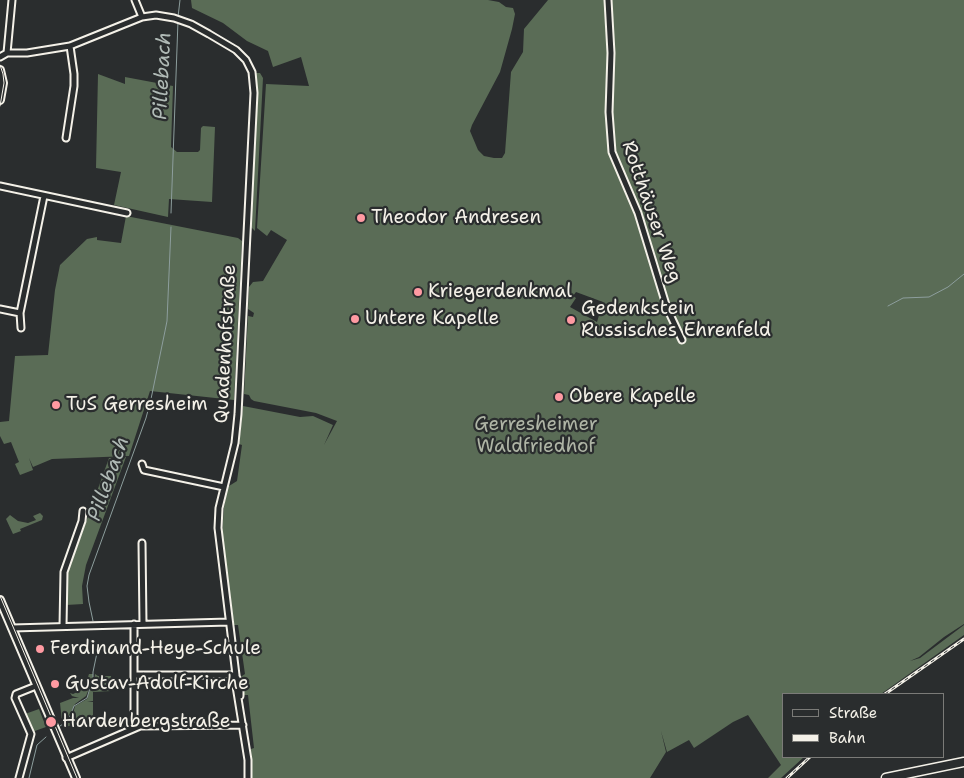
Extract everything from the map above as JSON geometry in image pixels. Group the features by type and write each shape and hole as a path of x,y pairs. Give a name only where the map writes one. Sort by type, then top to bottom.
{"main road":[{"path":"886,778 964,762"}],"street":[{"path":"7,53 6,31 12,0"},
{"path":"0,57 7,53 27,53 70,46 142,17 135,0"},
{"name":"Rotthäuser Weg","path":"608,0 611,53 608,112 612,152 638,213 667,308 682,340"},
{"name":"Quadenhofstraße","path":"142,17 156,15 174,18 201,29 232,48 246,60 252,72 254,93 239,400 235,443 219,508 218,532 236,686 248,760 248,778"},
{"path":"66,138 74,86 70,46"},
{"path":"0,70 2,84 0,100"},
{"path":"0,186 127,213"},
{"path":"21,328 20,313 44,196"},
{"path":"0,309 20,313"},
{"path":"142,464 144,470 224,487"},
{"path":"63,626 64,572 82,521 83,511"},
{"path":"142,543 143,624"},
{"path":"0,600 76,778"},
{"path":"12,628 229,622"},
{"path":"134,624 134,728"},
{"path":"135,675 236,675"},
{"path":"19,778 31,734 15,698 16,694 36,686"},
{"path":"66,758 134,728 243,725"}],"green space":[{"name":"Gerresheimer Waldfriedhof","path":"191,0 488,0 513,8 515,14 512,29 500,72 470,131 478,150 484,156 502,158 505,153 511,72 523,52 524,29 548,0 606,0 608,133 614,165 616,161 610,129 611,0 964,0 964,624 919,657 910,661 920,658 964,625 964,635 882,693 782,693 782,758 803,758 781,778 768,778 781,765 748,715 733,722 694,748 689,740 667,752 661,731 666,752 650,778 252,778 251,749 254,748 248,695 244,695 242,676 245,674 238,625 234,625 222,535 227,490 229,486 237,481 242,445 239,444 243,406 300,417 313,416 333,425 324,445 337,421 316,413 254,401 249,395 244,394 248,316 253,317 254,313 248,309 249,287 253,282 263,281 287,240 271,230 267,236 257,228 266,84 309,86 301,57 273,67 268,51 247,41 223,23 192,8","holes":["576,292 603,302 597,322 570,307 576,298 573,296"]},
{"path":"255,73 260,73 263,78 255,231 251,227 251,222 258,93"},
{"path":"98,74 125,84 125,77 173,86 171,147 177,152 198,152 200,150 201,128 203,126 215,127 212,202 169,199 168,217 114,205 121,172 96,168"},
{"path":"126,216 238,238 242,241 234,400 150,391 129,456 52,459 33,467 29,458 33,470 20,475 15,464 19,462 11,442 4,444 0,436 0,422 9,421 15,356 48,355 55,290 60,265 87,239 97,237 97,240 121,243"},
{"path":"126,457 86,565 82,586 83,604 66,605 68,572 109,458"},
{"path":"40,513 43,516 42,520 13,534 6,519 10,515 18,521 28,523 36,520 33,516"},
{"path":"89,674 93,674 93,679 86,696 75,704 71,713 62,722 60,703 73,698 79,698 72,696 70,693 73,694 84,689"},
{"path":"95,674 98,676 111,676 111,691 93,692 93,701 87,701 93,702 93,716 64,728 63,724 67,723 73,714 75,706 87,699 90,689 94,684"},
{"path":"39,709 46,727 32,732 25,714"}],"waterway":[{"name":"Pillebach","path":"178,17 180,0"},
{"name":"Pillebach","path":"171,213 178,21"},
{"name":"Pillebach","path":"93,621 87,586 89,575 146,418 167,321 171,227"},
{"path":"888,306 903,298 929,297 948,287 964,274"},
{"name":"Pillebach","path":"60,726 66,722 74,706 87,698 93,683 93,672 98,648"},
{"name":"Pillebach","path":"29,778 37,745 46,737"}],"tram line":[{"path":"0,65 4,83 0,106"},
{"path":"0,596 77,778"}],"railway":[{"path":"886,693 964,639"},
{"path":"787,778 809,758"}],"place":[{"name":"Theodor Andresen","path":"361,218"},
{"name":"Kriegerdenkmal","path":"418,292"},
{"name":"Untere Kapelle","path":"355,319"},
{"name":"Gedenkstein Russisches Ehrenfeld","path":"571,320"},
{"name":"Obere Kapelle","path":"559,397"},
{"name":"TuS Gerresheim","path":"56,405"},
{"name":"Ferdinand-Heye-Schule","path":"40,649"},
{"name":"Gustav-Adolf-Kirche","path":"55,684"},
{"name":"Hardenbergstraße","path":"51,722"}]}
